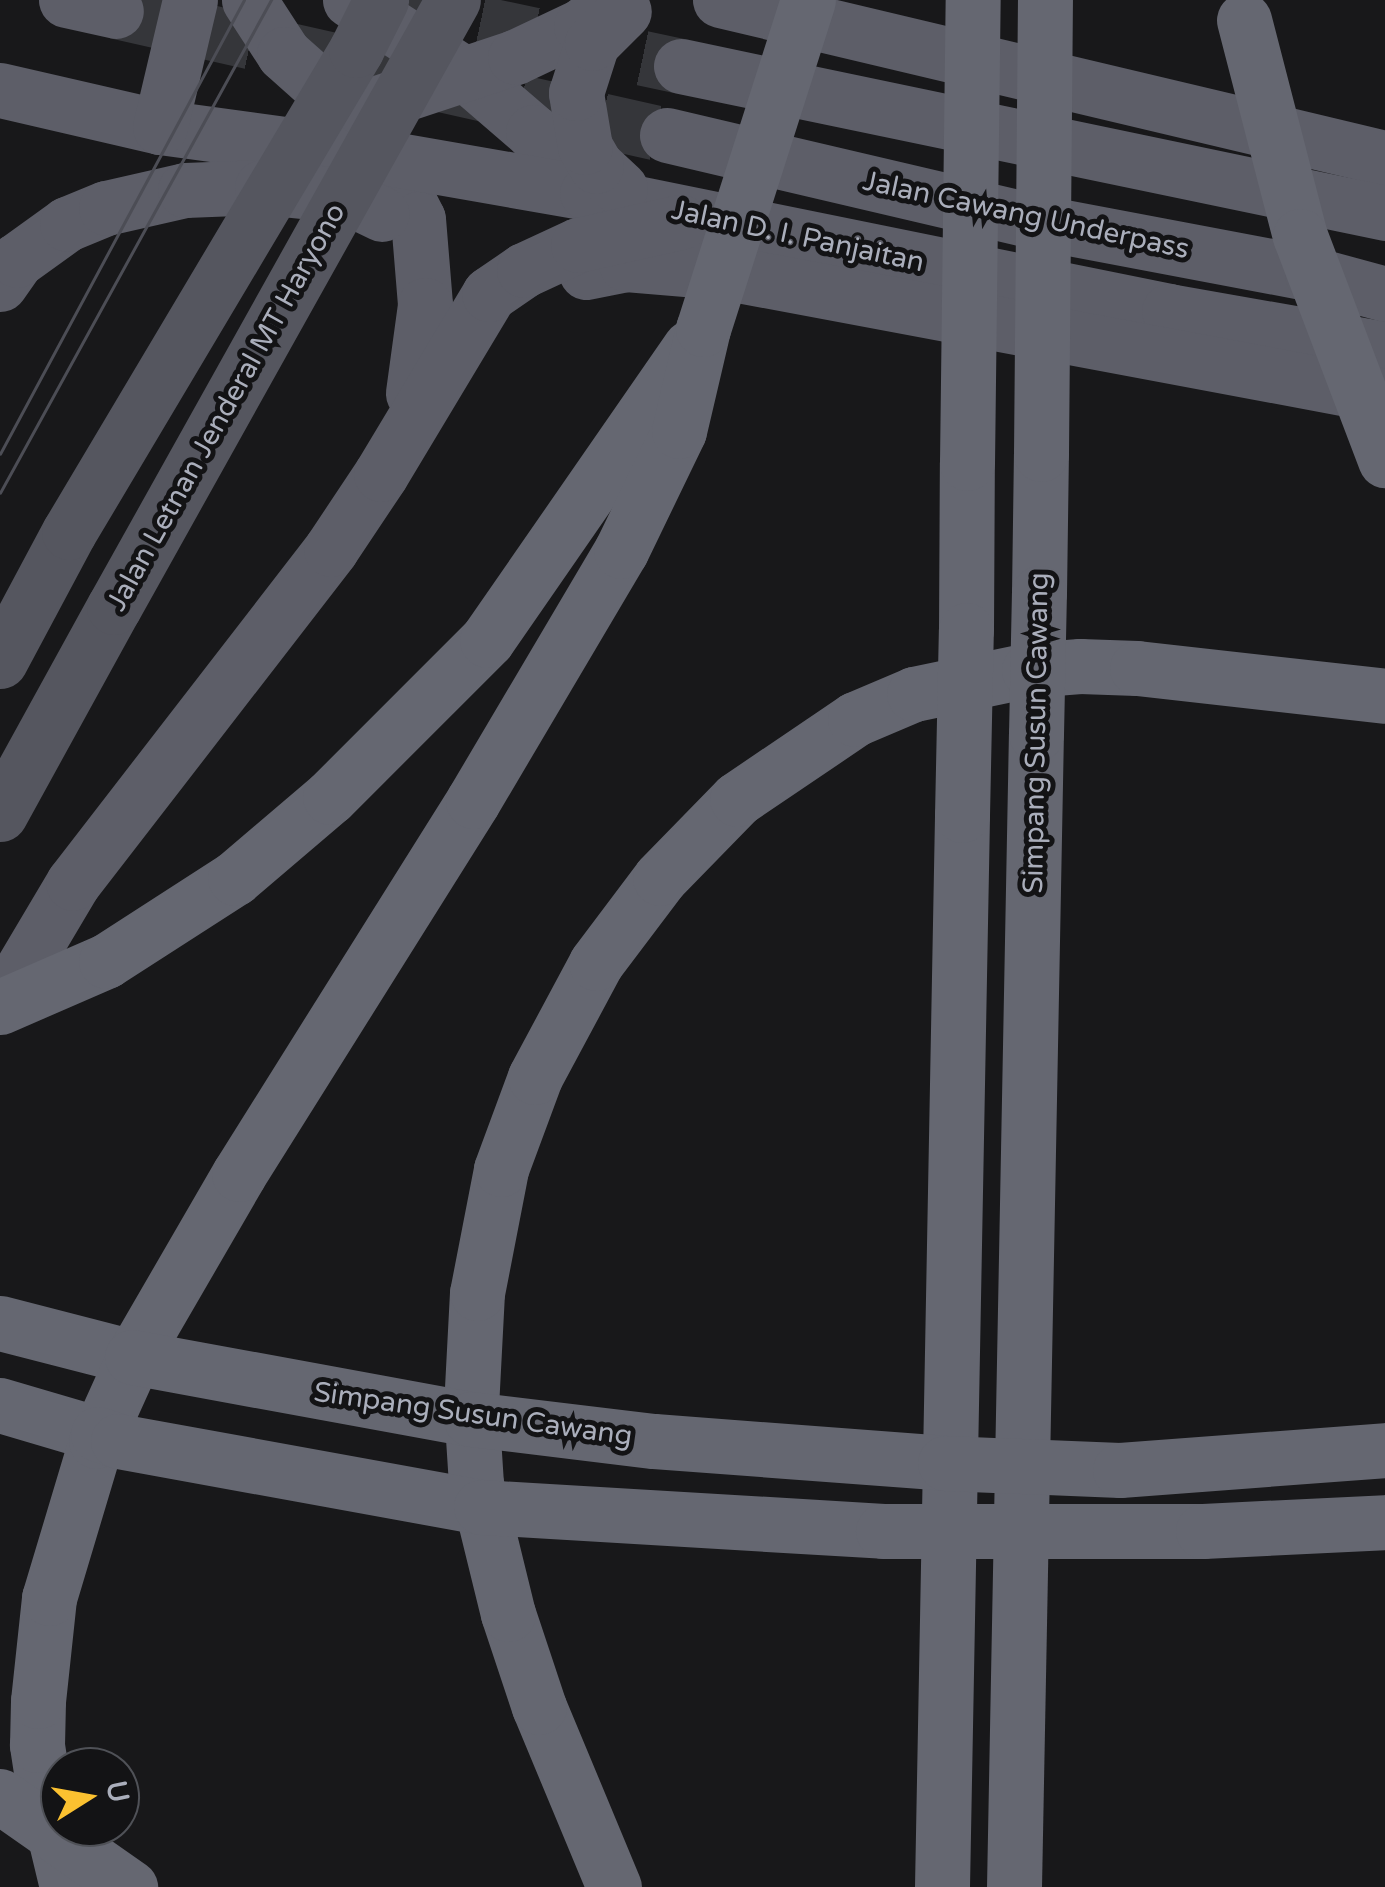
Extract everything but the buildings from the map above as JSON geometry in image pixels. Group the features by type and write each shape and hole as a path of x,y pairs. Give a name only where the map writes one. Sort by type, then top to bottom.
{"highway":[{"path":"185,131 190,0"},
{"path":"249,0 284,54 349,112 388,158 418,219 423,283 420,367 381,474"},
{"path":"350,0 468,76 533,132 587,193"},
{"path":"0,90 185,131 282,127 349,112 468,76 581,26 616,0"},
{"path":"646,0 611,20 592,42 576,93 578,122 596,166 611,182 685,212"},
{"path":"720,0 1385,158"},
{"path":"793,0 884,40"},
{"path":"66,1887 44,1791 37,1744 38,1701 49,1598 96,1441 151,1324 612,568 678,431 703,329 808,0"},
{"path":"942,1887 974,0"},
{"name":"Simpang Susun Cawang","path":"1014,1887 1039,593 1044,0"},
{"path":"1243,10 1300,236 1385,460"},
{"path":"681,66 1385,214"},
{"name":"Jalan D. I. Panjaitan","path":"185,131 388,158 587,193 1169,311 1385,349"},
{"name":"Jalan Cawang Underpass","path":"667,135 1043,223 1312,274 1385,294"},
{"path":"0,284 17,260 41,238 106,208 184,190 262,187 321,193 373,207 410,242 423,283"},
{"path":"0,1006 73,883 320,562 381,474 478,307 524,270 614,233 685,212"},
{"path":"428,390 507,315 534,296 595,268 626,264 722,272 1385,396"},
{"path":"0,1006 106,962 235,878 330,797 487,640 703,329"},
{"path":"614,1887 539,1706 494,1568 476,1484 470,1407 476,1293 501,1169 535,1077 596,963 660,878 737,799 855,719 914,694 992,676 1080,666 1137,668 1385,696"},
{"name":"Simpang Susun Cawang","path":"0,1323 237,1378 472,1419 654,1441 945,1463 1120,1470 1385,1450"},
{"path":"0,1405 118,1441 482,1507 883,1531 1203,1531 1385,1522"},
{"path":"0,1796 130,1887"}],"main road":[{"path":"0,661 69,532 356,50 381,0"},
{"name":"Jalan Letnan Jenderal MT Haryono","path":"0,814 454,0"}],"tunnel":[{"path":"399,6 681,66"},
{"path":"116,11 667,135"}],"tram line":[{"path":"0,454 244,0"},
{"path":"0,493 271,0"}]}
